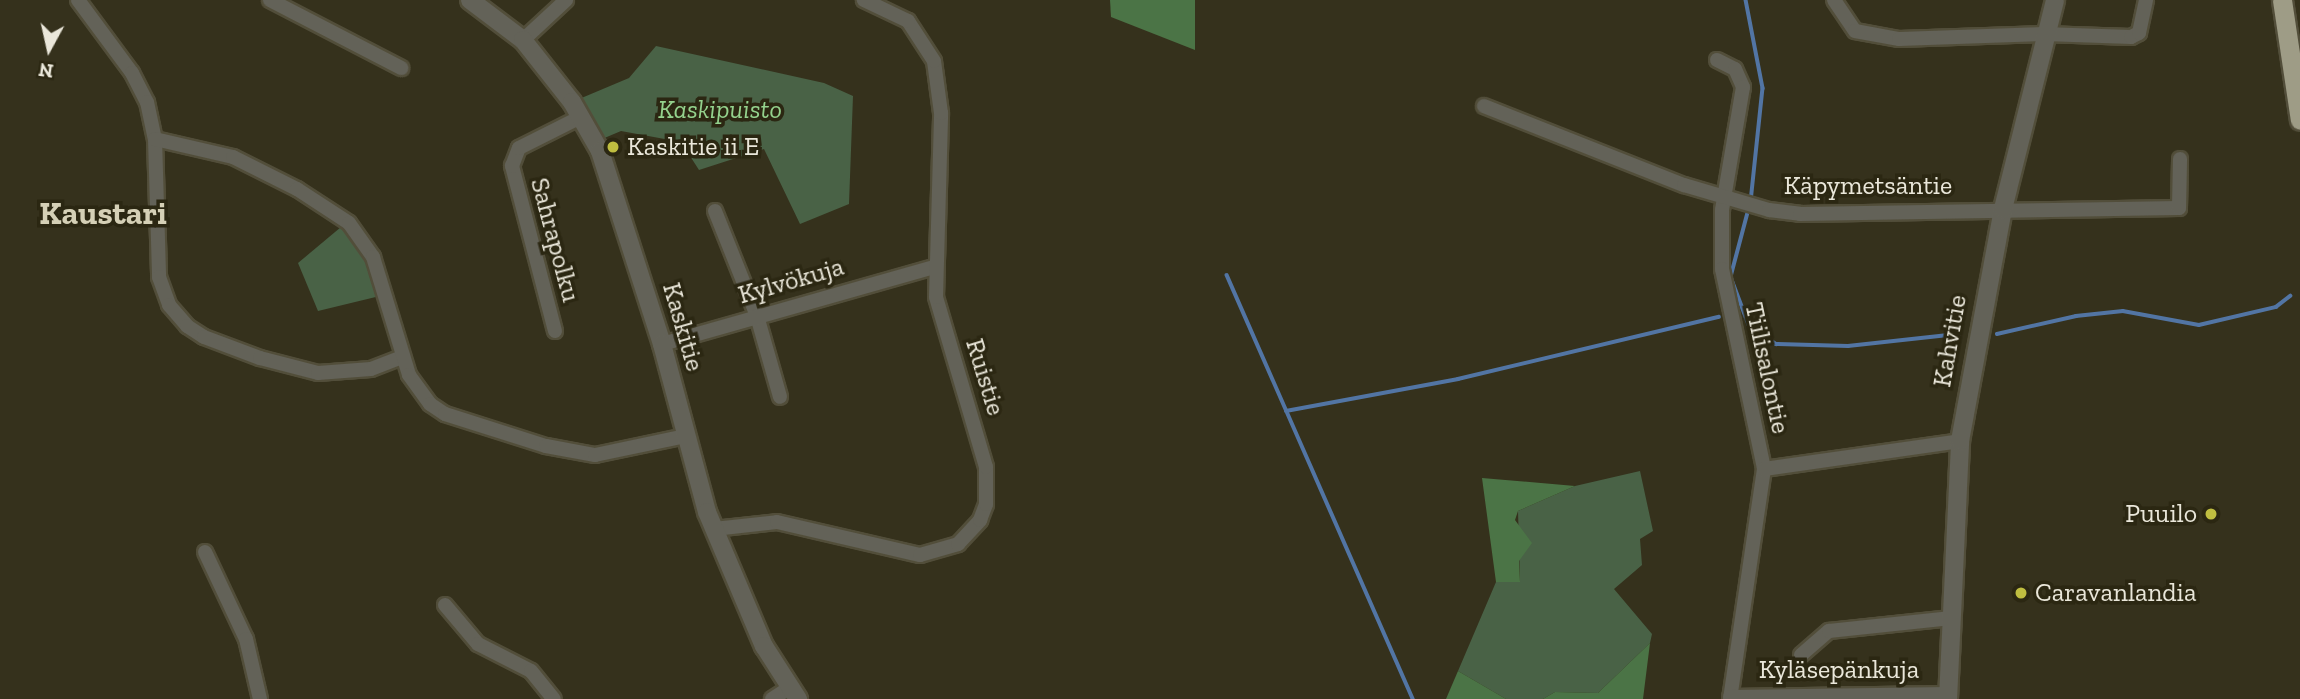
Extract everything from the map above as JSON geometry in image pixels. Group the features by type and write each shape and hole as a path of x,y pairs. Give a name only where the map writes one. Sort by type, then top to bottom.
{"highway":[{"path":"2280,0 2300,120"}],"street":[{"path":"78,0 140,87 155,139 159,277 169,304 187,326 204,337 260,358 318,373 371,369 403,357"},
{"path":"270,0 401,68"},
{"name":"Kaskitie","path":"470,0 523,40 581,117 600,151 662,344 685,436 714,529 764,646 794,693"},
{"path":"523,40 566,0"},
{"name":"Ruistie","path":"714,529 777,522 910,555 946,549 970,534 986,504 986,467 941,319 934,267 941,113 934,61 908,21 864,0"},
{"path":"1835,0 1855,31 1874,38 2044,34 2131,37 2139,33 2146,0"},
{"name":"Kahvitie","path":"1948,696 1960,441 2003,209 2044,34 2055,0"},
{"name":"Tiilisalontie","path":"1717,60 1735,69 1743,87 1724,198 1725,287 1764,469 1730,698"},
{"name":"Käpymetsäntie","path":"1484,106 1724,198 1769,210 1800,214 2179,208 2180,159"},
{"name":"Sahrapolku","path":"555,331 512,166 519,148 581,117"},
{"path":"155,139 233,157 297,189 349,223 373,257 403,357 417,390 445,415 547,446 608,455 685,436"},
{"path":"715,211 757,316 780,397"},
{"name":"Kylvökuja","path":"662,344 934,267"},
{"path":"1764,469 1960,441"},
{"path":"205,552 246,639 260,699"},
{"path":"444,605 478,644 531,671 554,699"},
{"path":"1801,655 1829,631 1951,618"},
{"path":"772,699 794,693"},
{"name":"Kyläsepänkuja","path":"1730,698 1948,696"}],"green space":[{"path":"1110,0 1195,0 1195,50 1111,17"},
{"name":"Kaskipuisto","path":"656,46 824,83 853,96 849,204 800,224 764,149 699,170 681,142 621,131 595,142 572,102 629,78"},
{"path":"347,222 384,295 318,311 298,263"},
{"path":"1640,471 1653,531 1640,539 1642,565 1614,589 1652,634 1650,643 1598,693 1555,692 1543,699 1506,699 1458,671 1496,582 1520,581 1518,511 1575,486"},
{"path":"1482,478 1575,486 1518,511 1515,520 1532,543 1519,561 1520,582 1496,582"},
{"path":"1650,643 1643,699 1543,699 1555,692 1598,693"},
{"path":"1458,671 1506,699 1446,699"}],"waterway":[{"path":"1746,0 1763,88 1751,202"},
{"path":"1749,209 1731,277 1749,325 1776,344 1848,346 1959,334"},
{"path":"1227,275 1413,699"},
{"path":"1997,334 2076,316 2123,311 2199,325 2276,307 2290,296"},
{"path":"1286,411 1458,379 1719,317"}],"place":[{"name":"Kaskitie ii E","path":"613,147"},
{"name":"Puuilo","path":"2211,514"},
{"name":"Caravanlandia","path":"2021,593"}],"district":[{"name":"Kaustari","path":"103,213"}]}
